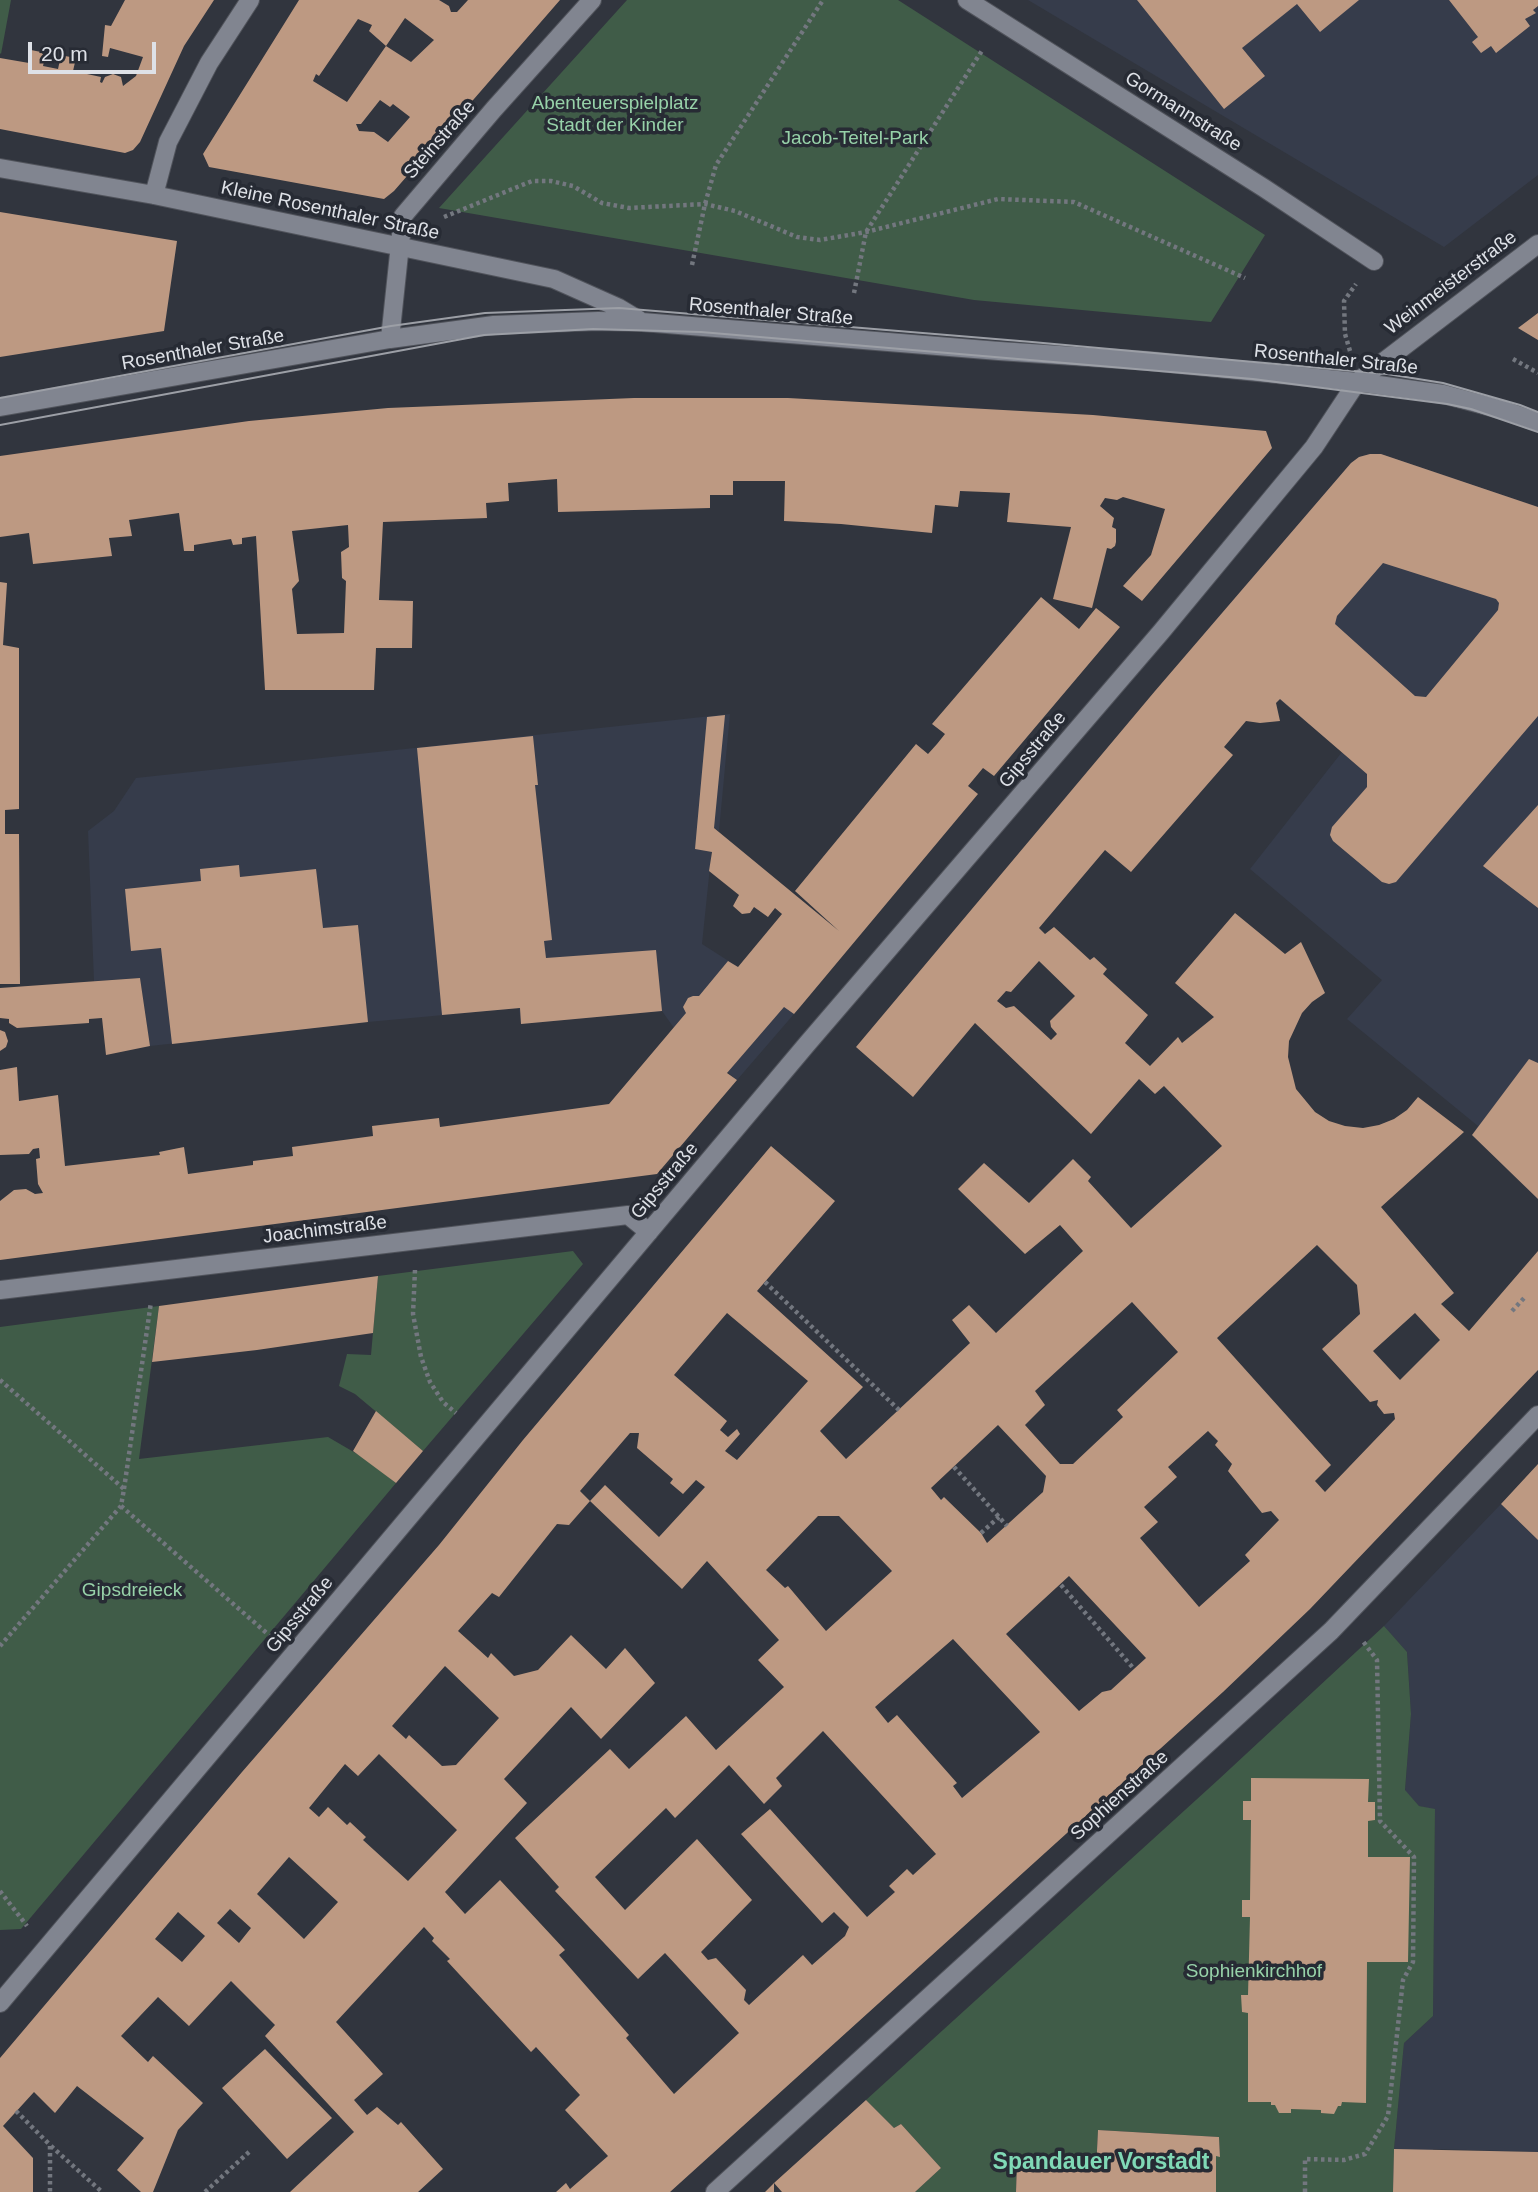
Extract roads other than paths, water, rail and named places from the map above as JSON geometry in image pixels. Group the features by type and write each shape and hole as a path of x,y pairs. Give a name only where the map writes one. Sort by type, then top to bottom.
{"street":[{"path":"154,195 168,142 209,63 250,0"},
{"name":"Steinstraße","path":"390,339 403,216 592,0"},
{"name":"Gormannstraße","path":"967,0 1374,261"},
{"name":"Kleine Rosenthaler Straße","path":"0,168 154,195 554,279 619,308 642,322"},
{"name":"Weinmeisterstraße","path":"1357,382 1538,244"},
{"name":"Rosenthaler Straße","path":"0,407 390,339 494,326 598,321 642,322 1162,362 1357,382 1443,394 1538,422"},
{"name":"Gipsstraße","path":"0,2003 816,1034 1161,632 1314,447 1357,382"},
{"name":"Joachimstraße","path":"0,1290 628,1215 649,1232"},
{"name":"Sophienstraße","path":"715,2192 1331,1631 1538,1415"}],"tram line":[{"path":"0,398 391,326 485,313 619,308 1387,374 1443,383 1538,412"},
{"path":"0,425 484,335 593,329 701,332 1253,379 1447,404 1471,409 1538,432"}],"district":[{"name":"Spandauer Vorstadt","path":"1101,2163"}],"park label":[{"name":"Abenteuerspielplatz Stadt der Kinder","path":"615,115"},
{"name":"Jacob-Teitel-Park","path":"855,139"},
{"name":"Gipsdreieck","path":"132,1591"},
{"name":"Sophienkirchhof","path":"1254,1972"}]}
